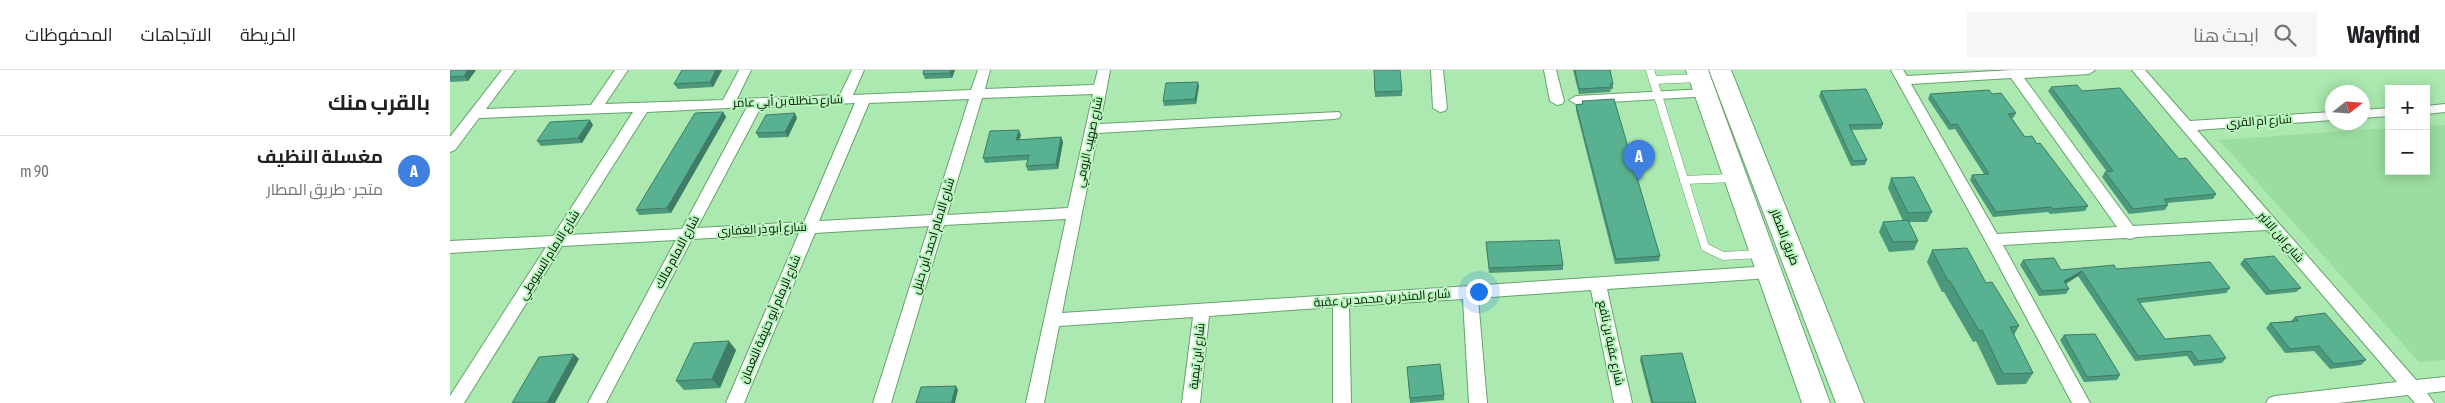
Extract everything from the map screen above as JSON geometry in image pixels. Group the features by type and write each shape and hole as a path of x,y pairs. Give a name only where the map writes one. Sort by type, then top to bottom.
{"highway":[{"name":"طريق المطار","path":"1706,78 1736,178 1816,403"},
{"name":"طريق المطار","path":"1706,78 1850,403"}],"street":[{"path":"450,146 509,70"},
{"path":"595,109 622,70"},
{"path":"728,103 745,70"},
{"path":"845,98 858,70"},
{"name":"شارع الامام احمد أبن حنبل","path":"882,403 984,70"},
{"name":"شارع صهيب الرومي","path":"1054,320 1104,70"},
{"path":"1437,70 1440,108"},
{"path":"1550,70 1557,102"},
{"path":"2081,403 1993,240 1900,75 2015,75 2089,70"},
{"name":"شارع ابن الاثير","path":"2138,70 2425,403"},
{"path":"2015,75 2130,234"},
{"path":"1576,100 1658,96 1706,78"},
{"name":"شارع حنظلة بن أبي عامر","path":"476,114 1100,89"},
{"name":"شارع الإمام أبو حنيفة النعمان","path":"735,403 864,98"},
{"name":"شارع الامام مالك","path":"597,403 757,102"},
{"name":"شارع الامام السيوطي","path":"455,403 643,107"},
{"path":"2430,110 2445,108"},
{"path":"2370,113 2385,112"},
{"path":"1091,129 1334,114"},
{"name":"شارع ام القري","path":"2186,126 2325,116"},
{"name":"شارع أبو ذر الغفاري","path":"450,247 1074,213"},
{"path":"1993,240 2130,234 2270,224"},
{"name":"شارع المنذر بن محمد بن عقبة","path":"1054,320 1598,284 1766,263"},
{"name":"شارع عقبة بن نافع","path":"1598,284 1623,403"},
{"path":"1470,292 1478,403"},
{"path":"1341,301 1342,403"},
{"name":"شارع ابن تيمية","path":"1191,403 1202,310"},
{"path":"1035,403 1054,320"},
{"path":"2275,403 2445,384"}],"lane":[{"path":"1650,70 1703,244 1708,251 1725,257 1766,263"},
{"path":"1653,80 1706,78"},
{"path":"1684,180 1736,178"}],"shaded area":[{"path":"2445,125 2445,360 2419,362 2219,140 2385,128 2385,175 2430,175 2430,126"}],"building":[{"path":"450,70 468,70 464,76 450,77"},
{"path":"682,70 716,70 710,82 674,84"},
{"path":"924,70 951,70 950,73 923,74"},
{"path":"1374,70 1400,70 1402,91 1375,92"},
{"path":"1575,70 1610,70 1613,84 1610,84 1611,87 1579,89"},
{"path":"1198,82 1195,99 1163,101 1166,83"},
{"path":"2077,85 2082,91 2120,88 2179,159 2186,158 2216,194 2164,199 2168,205 2133,209 2105,172 2113,171 2051,87"},
{"path":"1866,89 1883,124 1849,125 1867,160 1853,161 1821,91"},
{"path":"1989,90 1992,94 2001,93 2016,113 2008,114 2025,137 2032,136 2037,144 2040,143 2088,206 1996,212 1972,175 1989,174 1957,124 1951,125 1930,94"},
{"path":"1614,99 1660,256 1616,259 1576,105 1583,104 1582,101"},
{"path":"723,112 667,208 636,210 695,113"},
{"path":"795,113 785,132 756,133 766,115"},
{"path":"590,120 578,138 537,141 550,122"},
{"path":"1019,130 1016,140 1061,137 1056,164 1026,166 1029,155 983,158 990,131"},
{"path":"1914,177 1932,212 1908,213 1891,178"},
{"path":"1908,220 1918,241 1893,242 1883,222"},
{"path":"1559,240 1563,265 1489,268 1486,242"},
{"path":"1967,248 1986,283 1992,282 2019,326 2010,327 2033,373 2003,374 1982,330 1979,331 1950,281 1948,281 1932,250"},
{"path":"2274,256 2301,288 2270,291 2244,259"},
{"path":"2054,258 2061,270 2114,265 2116,269 2210,262 2230,288 2137,299 2165,339 2210,335 2226,358 2198,361 2191,351 2138,356 2082,271 2064,281 2069,289 2042,291 2023,260"},
{"path":"2325,313 2366,360 2334,364 2319,346 2290,349 2270,323 2298,321 2295,317"},
{"path":"2095,334 2120,375 2087,377 2064,335"},
{"path":"729,341 712,379 676,381 694,343"},
{"path":"1682,353 1696,403 1653,403 1641,356"},
{"path":"574,354 547,403 512,403 539,357"},
{"path":"1440,364 1444,395 1410,398 1407,367"},
{"path":"956,386 951,403 916,403 921,387"}],"place":[{"name":"مغسلة النظيف","path":"1639,181"}]}
